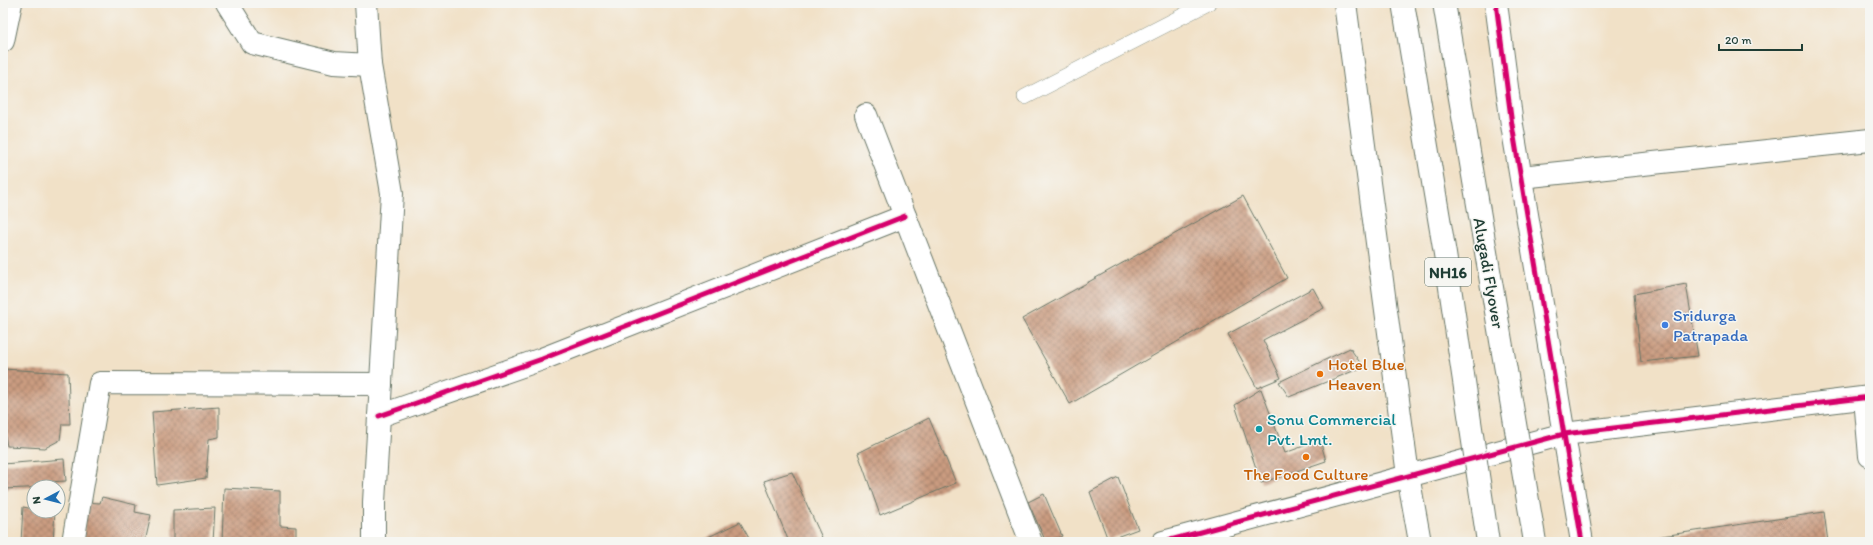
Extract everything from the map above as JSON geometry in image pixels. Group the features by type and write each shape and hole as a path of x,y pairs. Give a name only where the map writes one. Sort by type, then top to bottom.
{"main road":[{"path":"3,41 11,3"},
{"path":"227,3 252,43 334,64 370,65"},
{"path":"366,3 370,65 392,193 374,502 374,542"},
{"path":"1345,3 1408,475 1420,542"},
{"name":"NH16","path":"1403,3 1445,254 1488,542"},
{"name":"Alugadi Flyover","path":"1444,3 1534,542"},
{"path":"1496,3 1521,177 1582,542"},
{"path":"866,115 1031,542"},
{"path":"1521,177 1870,140"},
{"path":"379,416 542,359 905,216"},
{"path":"73,542 100,383 381,384"},
{"path":"1163,542 1564,434 1868,398 1870,456"}],"lane":[{"path":"1025,97 1208,3"}],"building":[{"path":"1243,196 1287,278 1070,404 1022,319"},
{"name":"Sridurga Patrapada","path":"1686,284 1698,356 1641,362 1634,294"},
{"path":"1313,288 1324,308 1263,340 1281,378 1257,388 1228,334"},
{"name":"Hotel Blue Heaven","path":"1350,348 1363,367 1289,397 1279,382"},
{"path":"3,369 68,373 70,424 62,424 60,440 45,448 7,446 3,427"},
{"name":"Sonu Commercial Pvt. Lmt.","path":"1261,389 1285,453 1320,440 1326,461 1261,483 1235,405"},
{"path":"219,407 219,437 209,439 206,478 157,485 152,412"},
{"path":"929,418 956,483 880,515 858,453"},
{"path":"64,459 66,479 26,479 26,488 3,489 3,464"},
{"path":"792,472 824,542 789,542 764,481"},
{"path":"1118,477 1138,529 1108,540 1090,492"},
{"path":"224,488 280,491 280,526 296,527 296,542 222,542"},
{"path":"1044,494 1062,536 1050,542 1046,542 1028,502"},
{"path":"102,497 136,505 135,512 151,515 145,542 84,542 84,502 100,503"},
{"path":"23,507 26,508 26,519 54,519 53,542 21,542"},
{"path":"215,508 213,542 173,542 173,510"},
{"path":"1824,512 1828,542 1662,542 1662,536"},
{"path":"740,522 751,542 698,542"}],"cycle path":[{"path":"1496,3 1512,125 1582,542"},
{"path":"379,416 542,359 905,216"},
{"path":"1163,542 1564,434 1870,397"}],"place":[{"name":"Sridurga Patrapada","path":"1665,325"},
{"name":"Hotel Blue Heaven","path":"1320,374"},
{"name":"Sonu Commercial Pvt. Lmt.","path":"1259,429"},
{"name":"The Food Culture","path":"1306,457"}]}
